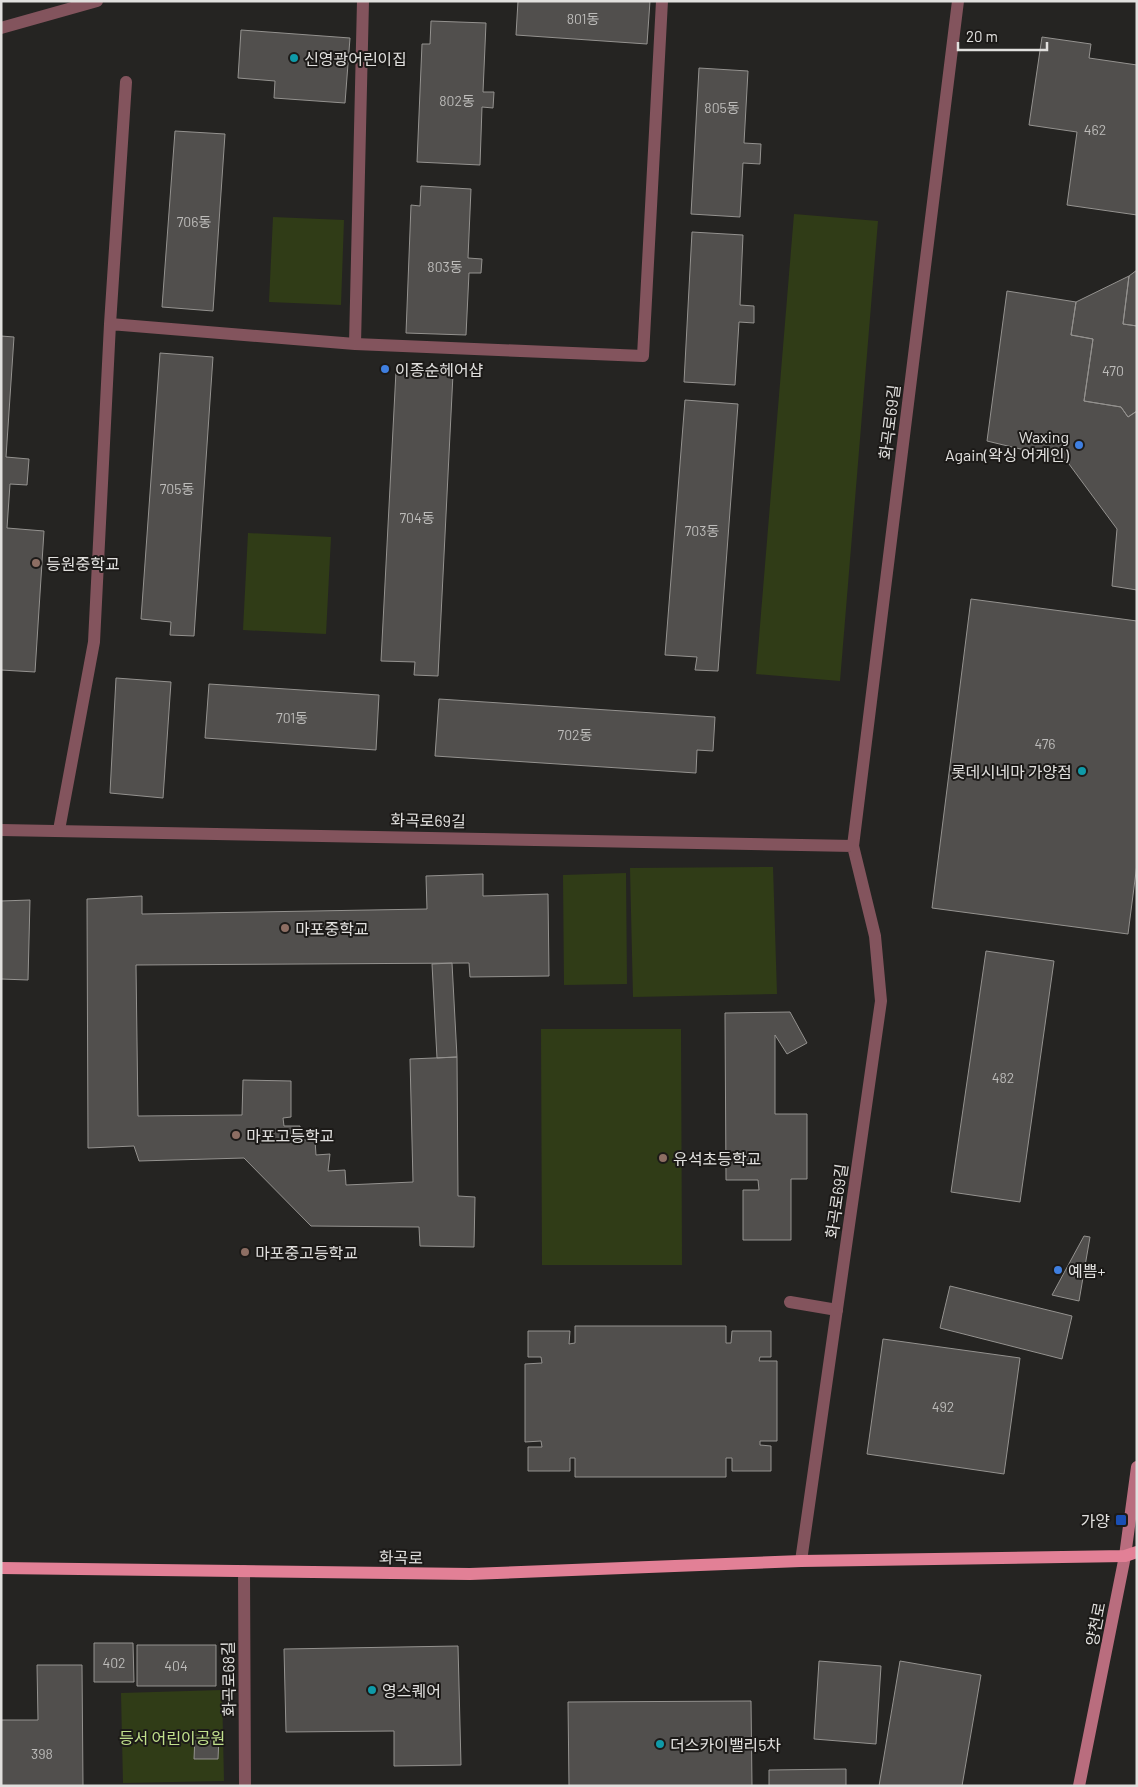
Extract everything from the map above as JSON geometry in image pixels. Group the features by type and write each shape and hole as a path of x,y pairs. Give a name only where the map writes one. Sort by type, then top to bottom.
{"main road":[{"name":"양천로","path":"1079,1786 1133,1554 1137,1467"},
{"name":"화곡로","path":"1,1568 470,1574 801,1561 1133,1554"}],"street":[{"path":"1,28 97,1"},
{"path":"355,344 364,1"},
{"path":"110,324 355,344 643,356 662,1"},
{"name":"화곡로69길","path":"801,1561 880,1000 875,936 853,846 958,1"},
{"path":"59,830 94,642 110,324 126,82"},
{"name":"화곡로69길","path":"1,830 853,846"},
{"path":"790,1302 837,1310"},
{"name":"화곡로68길","path":"244,1571 245,1786"}],"green space":[{"path":"794,214 878,221 840,681 756,674"},
{"path":"273,217 344,220 341,305 269,302"},
{"path":"248,533 331,537 326,634 243,630"},
{"path":"773,867 777,994 633,997 630,868"},
{"path":"626,873 627,984 564,985 563,875"},
{"path":"541,1029 681,1029 682,1265 542,1265"},
{"name":"등서 어린이공원","path":"222,1690 224,1781 123,1783 121,1693"}],"building":[{"path":"518,1 650,1 647,44 516,35"},
{"path":"431,21 486,23 483,92 494,92 493,108 482,107 480,165 417,162 422,44 430,44"},
{"name":"신영광어린이집","path":"241,30 350,38 345,103 274,98 275,81 238,78"},
{"path":"1042,37 1091,44 1089,58 1137,65 1137,215 1067,205 1077,132 1029,125"},
{"path":"699,68 748,71 744,143 761,144 760,164 743,163 740,217 691,214"},
{"path":"175,131 225,134 213,311 162,307"},
{"path":"421,186 471,189 468,258 482,259 481,273 469,273 466,335 406,333 411,205 420,206"},
{"path":"692,232 743,235 740,305 754,306 754,323 739,322 735,385 684,382"},
{"path":"1137,270 1137,326 1123,324 1129,276"},
{"path":"1129,276 1123,324 1137,326 1137,411 1128,417 1121,407 1084,401 1093,339 1071,335 1076,302"},
{"path":"1007,291 1076,302 1071,335 1093,339 1084,401 1121,407 1128,417 1137,411 1137,590 1112,586 1117,529 1066,460 987,441"},
{"path":"1,336 14,337 6,457 29,459 27,485 10,484 7,528 44,531 35,672 1,670"},
{"path":"160,353 213,357 194,636 170,635 171,622 141,619"},
{"path":"396,371 453,374 438,676 414,675 415,662 381,661"},
{"path":"685,400 738,404 718,671 695,670 697,657 665,655"},
{"path":"971,599 1137,621 1137,864 1128,934 932,908"},
{"path":"116,678 171,682 163,798 110,793"},
{"path":"209,684 379,695 376,750 205,738"},
{"path":"439,699 715,717 713,751 697,750 696,773 435,756"},
{"path":"483,874 483,896 548,894 549,976 470,977 469,963 136,965 138,1116 242,1115 243,1080 291,1081 291,1117 283,1118 284,1126 300,1126 300,1140 315,1140 316,1155 330,1154 328,1171 345,1170 346,1185 413,1182 410,1059 457,1057 458,1196 475,1197 474,1247 420,1246 419,1227 311,1226 244,1158 139,1161 134,1146 88,1148 87,899 142,896 142,914 427,909 426,876"},
{"path":"30,900 28,980 1,979 1,901"},
{"path":"986,951 1054,961 1020,1202 951,1192"},
{"path":"452,963 457,1057 437,1058 432,964"},
{"path":"790,1012 807,1043 787,1054 775,1035 775,1114 807,1114 807,1179 791,1179 791,1240 743,1240 743,1190 759,1190 758,1180 726,1180 725,1013"},
{"path":"1084,1236 1090,1237 1079,1301 1052,1295"},
{"path":"950,1286 1072,1316 1062,1359 940,1328"},
{"path":"575,1326 726,1326 726,1343 731,1343 732,1331 771,1331 771,1357 760,1357 759,1361 777,1361 777,1441 760,1441 760,1445 771,1446 771,1471 732,1471 732,1458 726,1458 726,1477 575,1477 575,1458 570,1458 570,1471 528,1471 528,1447 542,1447 541,1441 525,1442 525,1364 542,1363 541,1357 528,1357 528,1331 570,1331 569,1344 575,1343"},
{"path":"883,1339 1020,1358 1004,1474 867,1454"},
{"path":"94,1643 133,1643 134,1682 94,1682"},
{"path":"137,1645 216,1645 216,1686 137,1686"},
{"name":"영스퀘어","path":"458,1646 461,1765 394,1766 394,1731 286,1732 284,1649"},
{"path":"819,1661 881,1666 876,1744 814,1739"},
{"path":"900,1661 981,1675 962,1786 879,1786"},
{"path":"37,1665 82,1665 83,1786 1,1786 1,1720 38,1720"},
{"name":"더스카이밸리5차","path":"751,1701 752,1786 569,1786 568,1702"},
{"path":"195,1736 219,1737 218,1759 194,1759"},
{"name":"더스카이밸리5차","path":"846,1769 846,1786 769,1786 769,1770"}],"place":[{"name":"신영광어린이집","path":"294,58"},
{"name":"이종순헤어샵","path":"385,369"},
{"name":"Waxing Again(왁싱 어게인)","path":"1079,445"},
{"name":"등원중학교","path":"36,563"},
{"name":"롯데시네마 가양점","path":"1082,771"},
{"name":"마포중학교","path":"285,928"},
{"name":"마포고등학교","path":"236,1135"},
{"name":"유석초등학교","path":"663,1158"},
{"name":"마포중고등학교","path":"245,1252"},
{"name":"예쁨+","path":"1058,1270"},
{"name":"가양","path":"1121,1520"},
{"name":"영스퀘어","path":"372,1690"},
{"name":"더스카이밸리5차","path":"660,1744"}]}
